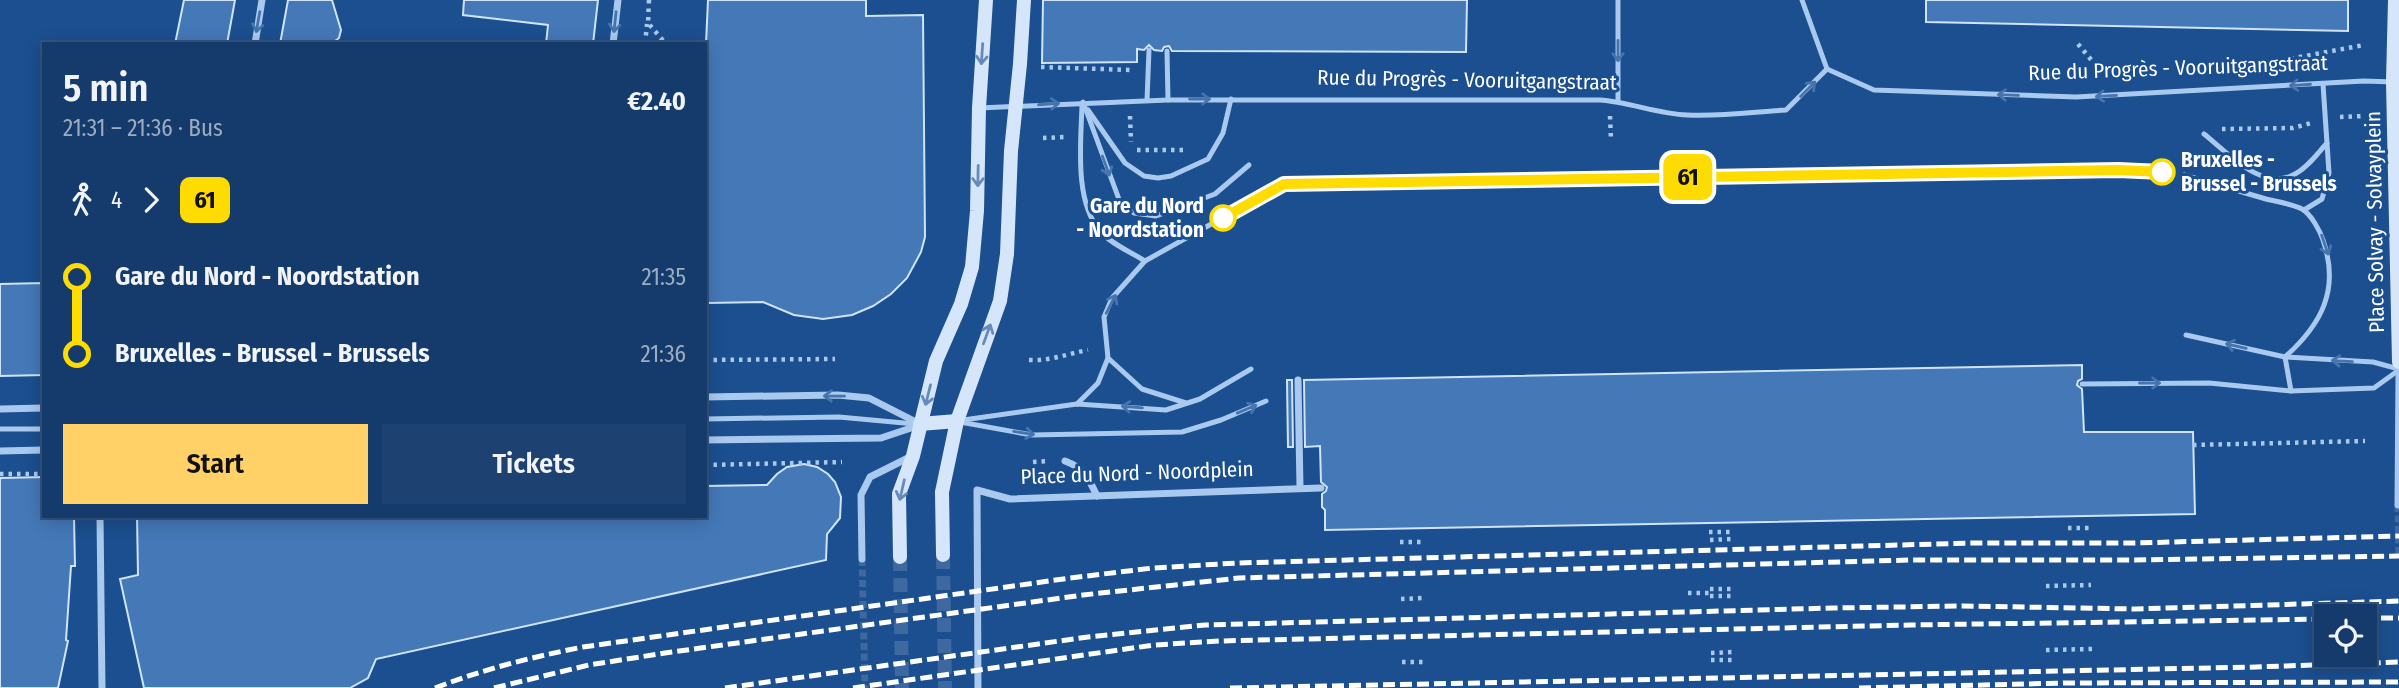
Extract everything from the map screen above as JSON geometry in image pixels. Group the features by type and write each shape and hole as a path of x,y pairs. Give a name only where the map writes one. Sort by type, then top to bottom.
{"street":[{"path":"255,42 262,0"},
{"path":"613,42 618,0"},
{"path":"900,558 899,494 913,456 936,361 961,304 972,267 986,0"},
{"path":"943,555 942,492 957,421 1000,301 1007,254 1011,151 1024,0"},
{"name":"Place Solvay - Solvayplein","path":"2395,0 2399,362"},
{"path":"2398,505 2399,376"},
{"path":"1298,380 1300,487"},
{"path":"707,397 838,395 869,398 920,424"},
{"path":"0,409 42,408"},
{"path":"707,440 881,438 920,424 957,421"},
{"path":"0,451 42,450"},
{"path":"862,559 861,495 870,477 913,456"},
{"path":"1065,461 1078,466 1088,477 1097,496"},
{"name":"Place du Nord - Noordplein","path":"978,688 977,490 1010,499 1321,488"},
{"path":"100,518 102,688"}],"lane":[{"path":"1618,0 1618,101"},
{"path":"1802,0 1827,69"},
{"path":"1147,100 1149,50"},
{"path":"1167,51 1168,100"},
{"name":"Rue du Progrès - Vooruitgangstraat","path":"979,108 1083,102 1231,99 1618,101 1685,115 1740,113 1786,110 1827,69 1874,90 2062,97 2396,82"},
{"path":"2304,210 2322,199 2329,173 2323,84"},
{"path":"1083,102 1125,163 1144,176 1158,178 1171,176 1208,159 1223,133 1231,99"},
{"path":"1083,102 1120,202 1134,213 1156,216 1215,194 1249,164"},
{"path":"1083,102 1081,162 1085,203 1100,231 1145,261"},
{"path":"2204,134 2250,170 2269,178 2281,179 2294,176 2305,168 2327,143"},
{"path":"2184,175 2304,210 2320,233 2329,256 2327,303 2316,324 2285,358"},
{"path":"1077,404 1098,383 1108,358 1104,317 1112,298 1145,261 1249,204"},
{"path":"2186,335 2285,358 2373,362 2399,370"},
{"path":"1108,358 1142,390 1186,403"},
{"path":"2285,358 2291,391"},
{"path":"957,421 1077,404 1166,410 1200,399 1251,369"},
{"path":"2082,384 2209,383 2291,391 2374,388 2399,370"},
{"path":"957,421 1032,435 1182,432 1266,401"},
{"path":"707,419 839,417 920,424"},
{"path":"0,429 42,429"}],"path":[{"path":"645,42 649,0"},
{"path":"648,23 664,42"},
{"path":"2078,44 2098,68"},
{"path":"2257,65 2364,45"},
{"path":"1041,67 1130,70"},
{"path":"1610,115 1611,139"},
{"path":"1130,116 1131,150 1192,150"},
{"path":"2210,129 2293,128"},
{"path":"1029,360 1049,361 1066,354 1088,350"},
{"path":"707,360 835,359"},
{"path":"2193,445 2365,441"},
{"path":"707,465 842,463"},
{"path":"0,474 42,474"},
{"path":"2067,528 2090,528"},
{"path":"1709,533 1732,532"},
{"path":"1710,540 1732,539"},
{"path":"1400,542 1423,542"},
{"path":"2046,586 2091,585"},
{"path":"1688,593 1733,589"},
{"path":"1710,592 1733,596"},
{"path":"1401,598 1424,598"},
{"path":"2046,650 2092,649"},
{"path":"1711,653 1734,652"},
{"path":"1711,660 1734,660"},
{"path":"1402,662 1425,662"}],"building":[{"path":"184,0 235,0 227,42 175,42"},
{"path":"288,0 332,0 341,30 339,38 334,42 280,42"},
{"path":"464,0 598,0 593,42 546,42 548,25 463,15"},
{"path":"708,0 866,0 866,16 923,15 925,237 921,252 907,278 891,294 852,315 823,319 794,315 763,302 708,303"},
{"path":"1043,0 1467,0 1466,52 1172,51 1169,46 1162,51 1154,50 1149,45 1144,50 1137,49 1137,62 1042,63"},
{"path":"1926,0 2348,0 2348,31 1926,22"},
{"path":"42,283 42,375 0,376 0,284"},
{"path":"2082,365 2082,379 2077,385 2082,389 2084,432 2193,432 2195,514 1325,530 1322,494 1327,487 1321,482 1320,446 1305,447 1304,380"},
{"path":"1287,380 1292,380 1293,447 1288,447"},
{"path":"804,464 817,467 835,482 841,497 840,518 827,534 826,560 376,659 368,678 350,688 144,688 120,579 138,575 137,518 707,518 707,486 767,485 787,467"},
{"path":"42,477 42,518 74,518 75,566 71,566 68,641 58,688 0,688 0,478"}],"tunnel":[{"path":"2398,505 2399,558"},
{"path":"943,555 945,688"},
{"path":"900,557 902,688"},
{"path":"862,559 865,688"}],"railway":[{"path":"435,688 508,664 583,647 1153,568 1237,563 1973,543 2134,543 2399,536"},
{"path":"494,688 589,665 665,653 1083,595 1239,578 1911,560 2399,556"},
{"path":"725,688 1088,637 1205,625 1833,608 1963,606 2136,609 2399,601"},
{"path":"2377,618 2399,618"},
{"path":"853,688 1154,645 1219,641 1910,625 2314,619"},
{"path":"1230,688 2399,662"},
{"path":"1859,688 2066,683 2399,682"}],"bus line":[{"name":"61","path":"1223,218 1284,184 2144,169 2162,172"}],"place":[{"name":"Bruxelles - Brussel - Brussels","path":"2162,172"},
{"name":"Gare du Nord - Noordstation","path":"1223,218"}]}
